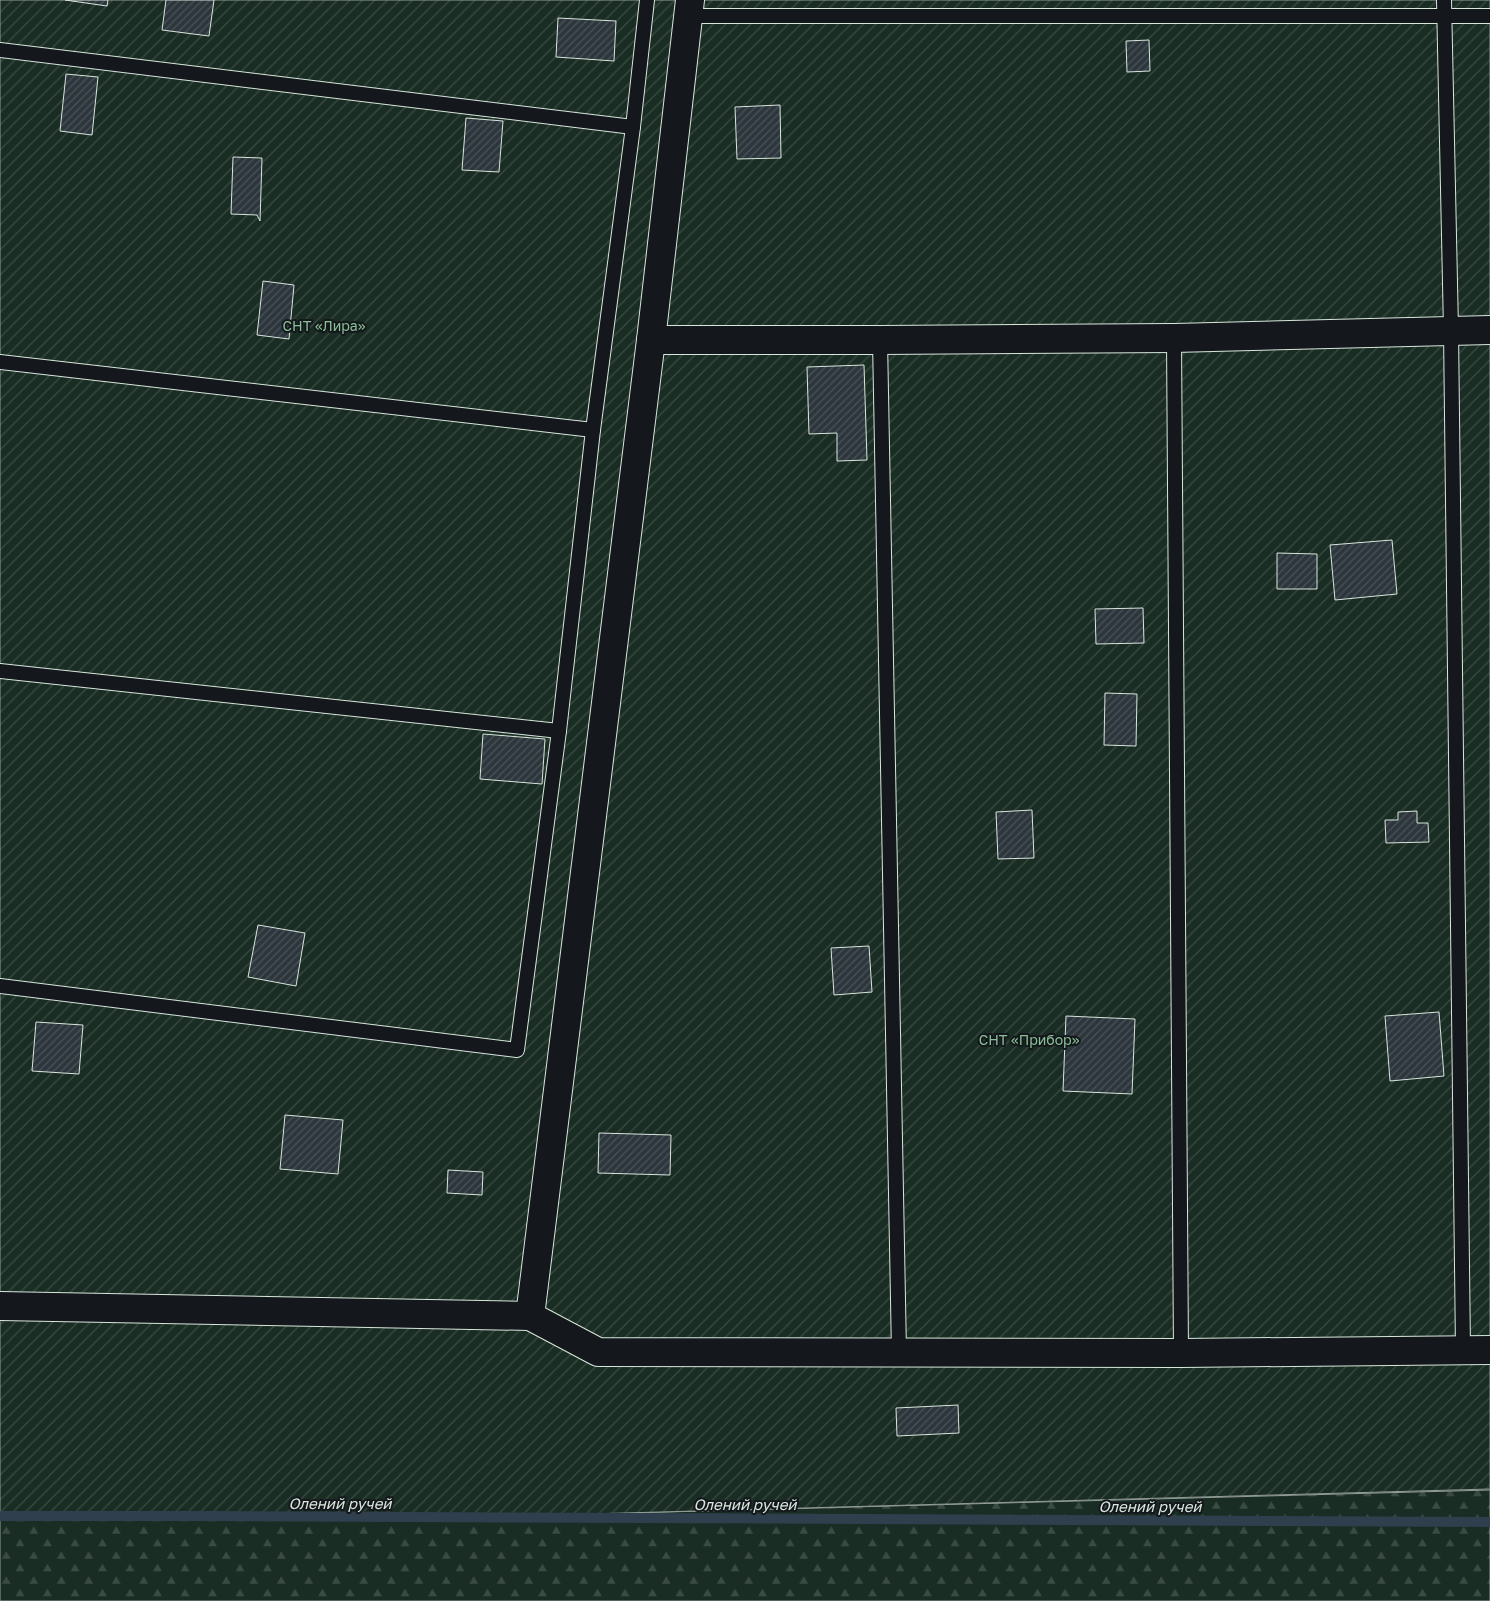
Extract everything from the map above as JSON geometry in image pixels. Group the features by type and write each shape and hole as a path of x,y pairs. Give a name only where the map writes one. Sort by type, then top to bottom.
{"street":[{"path":"530,1316 651,340 690,8"},
{"path":"651,340 1174,338 1490,330"},
{"path":"0,1306 530,1316 598,1352 1181,1353 1490,1350"}],"lane":[{"path":"0,986 517,1050 559,731 593,430 633,127 647,0"},
{"path":"1444,0 1451,330 1463,1350"},
{"path":"690,8 1490,16"},
{"path":"0,50 633,127"},
{"path":"1174,338 1181,1353"},
{"path":"880,340 899,1353"},
{"path":"0,362 593,430"},
{"path":"0,672 559,731"}],"green space":[{"name":"СНТ «Прибор»","path":"0,0 1490,0 1490,1489 479,1517 0,1514"},
{"path":"1490,1490 1490,1601 0,1601 0,1514 479,1517"}],"building":[{"path":"65,0 108,0 107,6"},
{"path":"166,0 214,0 209,36 162,30"},
{"path":"558,18 616,21 614,61 556,57"},
{"path":"1149,40 1150,71 1127,72 1126,41"},
{"path":"66,74 98,77 92,135 60,131"},
{"path":"780,105 781,158 737,159 735,107"},
{"path":"466,118 503,121 499,172 462,170"},
{"path":"233,157 262,158 260,221 257,215 231,214"},
{"path":"263,281 294,285 289,339 257,335"},
{"path":"864,365 867,460 837,461 837,433 809,434 807,367"},
{"path":"1392,540 1397,594 1335,600 1330,545"},
{"path":"1277,553 1317,554 1317,589 1277,589"},
{"path":"1143,608 1144,643 1096,644 1095,609"},
{"path":"1105,693 1137,694 1136,746 1104,745"},
{"path":"483,734 545,739 542,784 480,779"},
{"path":"1032,810 1034,858 998,859 996,812"},
{"path":"1417,811 1417,823 1428,823 1429,842 1386,843 1385,820 1398,820 1398,812"},
{"path":"258,925 305,933 296,986 248,977"},
{"path":"869,946 872,992 834,995 831,948"},
{"path":"1439,1012 1444,1076 1390,1081 1385,1016"},
{"path":"1066,1016 1135,1019 1132,1094 1063,1091"},
{"path":"36,1022 83,1025 79,1074 32,1071"},
{"path":"285,1115 343,1120 338,1174 280,1169"},
{"path":"599,1133 671,1135 670,1175 598,1173"},
{"path":"448,1170 483,1172 482,1195 447,1193"},
{"path":"958,1405 959,1433 897,1436 896,1408"}],"waterway":[{"name":"Олений ручей","path":"0,1516 1490,1522"}],"park label":[{"name":"СНТ «Лира»","path":"324,325"}]}
